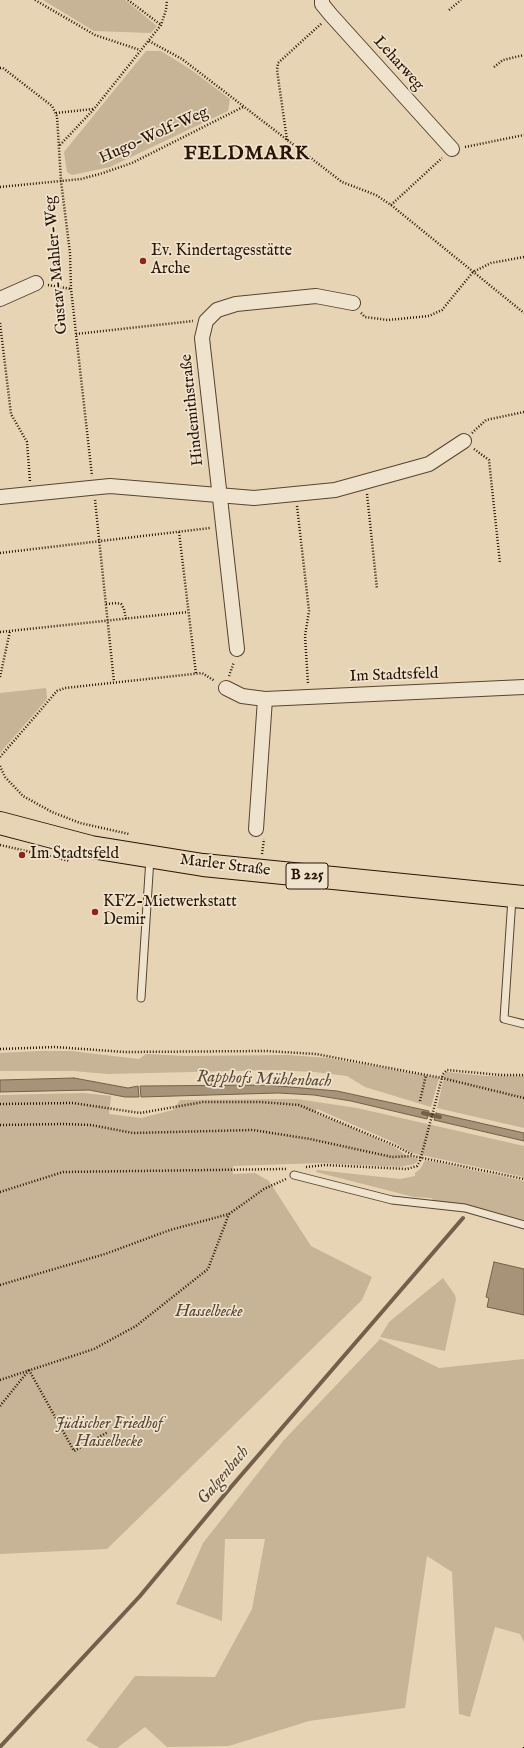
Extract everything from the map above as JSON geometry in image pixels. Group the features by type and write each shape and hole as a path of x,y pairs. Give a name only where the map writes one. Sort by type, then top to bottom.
{"main road":[{"name":"Marler Straße","path":"0,823 91,847 232,868 518,897"}],"street":[{"name":"Leharweg","path":"322,0 322,4 331,15 452,149"},
{"path":"0,299 36,283"},
{"path":"206,321 217,310 236,304 316,296 354,303"},
{"name":"Hindemithstraße","path":"206,321 202,338 236,649"},
{"path":"0,497 110,486 254,498 335,490 429,464 464,441"},
{"name":"Im Stadtsfeld","path":"226,688 242,696 265,699 524,687"},
{"path":"256,829 265,699"}],"lane":[{"path":"141,998 150,856"},
{"path":"518,897 504,1019 524,1024"},
{"path":"294,1175 392,1200 465,1208 524,1225"}],"path":[{"path":"35,0 95,35 140,50"},
{"path":"128,0 161,25"},
{"path":"60,146 94,109 140,50 149,42 161,25 166,10 167,0"},
{"path":"449,10 461,0"},
{"path":"287,140 277,70 278,63 331,15"},
{"path":"149,42 182,59 342,182 376,195 391,205 524,313"},
{"path":"494,67 503,60 524,54"},
{"path":"0,68 3,68 52,106 56,113 94,109"},
{"name":"Hugo-Wolf-Weg","path":"0,187 61,181 100,174 132,163 243,107"},
{"name":"Gustav-Mahler-Weg","path":"56,113 60,146 61,181 70,253 71,289 94,487 114,682"},
{"path":"354,303 365,317 388,320 429,316 442,310 473,272 491,263 524,257"},
{"path":"36,283 71,289"},
{"path":"76,334 188,321 206,321"},
{"path":"0,323 12,414 27,442 32,494"},
{"path":"500,563 489,460 464,441 486,420 524,412"},
{"path":"366,482 377,589"},
{"path":"296,494 309,611 305,636 309,696"},
{"path":"0,552 223,526"},
{"path":"179,532 196,674"},
{"path":"106,604 121,604 126,618"},
{"path":"0,632 188,612"},
{"path":"0,677 10,631"},
{"path":"0,757 58,691 65,688 202,673 226,688 236,649"},
{"path":"0,766 5,777 23,796 52,812 80,823 134,835"},
{"path":"256,856 262,857"},
{"path":"0,1049 56,1047 125,1052 266,1051 316,1054 442,1078 524,1098"},
{"path":"0,1285 105,1254 170,1230 229,1214 264,1189 294,1175 305,1167 408,1169 417,1166 420,1161 443,1074 447,1070 501,1075 524,1075"},
{"path":"420,1101 426,1075"},
{"path":"0,1104 73,1102 140,1113 203,1102 261,1102 299,1105 396,1146 413,1156"},
{"path":"0,1125 84,1125 133,1133 253,1130 310,1139 392,1156 413,1156 524,1179"},
{"path":"0,1192 63,1172 233,1169 301,1170"},
{"path":"0,1380 94,1349 136,1326 208,1269 229,1214"},
{"path":"0,1406 29,1370"},
{"path":"29,1370 74,1451 108,1432"}],"green space":[{"path":"43,0 125,0 157,26 151,33 94,31"},
{"path":"146,51 161,51 190,69 230,99 228,111 110,167 72,175 67,172 64,152"},
{"path":"46,688 47,699 0,753 0,693"},
{"path":"71,1051 139,1059 146,1054 185,1056 288,1055 328,1058 439,1078 431,1107 365,1087 347,1076 314,1072 275,1070 108,1074 73,1071 0,1071 0,1053"},
{"path":"445,1073 486,1076 524,1076 524,1128 437,1108"},
{"path":"84,1093 111,1096 109,1114 141,1118 173,1110 180,1100 297,1099 357,1108 524,1146 524,1177 412,1153 393,1142 317,1109 315,1113 346,1125 394,1147 409,1157 417,1158 418,1161 414,1164 400,1167 321,1163 233,1166 233,1174 255,1173 269,1181 311,1246 372,1277 362,1300 107,1549 0,1554 0,1095"},
{"path":"425,1160 524,1181 524,1222 433,1202 432,1198 414,1197 316,1172 317,1170 400,1179 415,1176 415,1173 420,1169"},
{"path":"443,1278 455,1295 456,1299 445,1351 380,1337 389,1322"},
{"path":"380,1339 439,1368 524,1359 524,1642 520,1634 495,1627 470,1717 459,1714 452,1572 427,1556 405,1708 309,1721 229,1746 167,1747 145,1727 117,1748 100,1748 86,1740 135,1676 215,1677 252,1609 265,1539 225,1539 222,1621 176,1604 203,1543 284,1440"}],"shaded area":[{"path":"74,1078 128,1088 138,1086 139,1097 125,1097 89,1090 0,1092 0,1080"},
{"path":"267,1085 337,1091 429,1111 427,1119 351,1101 314,1095 278,1093 141,1097 140,1086"},
{"path":"436,1113 524,1133 524,1141 434,1120"},
{"path":"494,1262 524,1269 524,1315 487,1307 489,1298 486,1297"}],"waterway":[{"name":"Rapphofs Mühlenbach","path":"423,1113 440,1117"},
{"name":"Galgenbach","path":"0,1747 140,1596 231,1487 463,1218"}],"place":[{"name":"Ev. Kindertagesstätte Arche","path":"143,261"},
{"name":"Im Stadtsfeld","path":"22,855"},
{"name":"KFZ-Mietwerkstatt Demir","path":"95,912"}],"district":[{"name":"FELDMARK","path":"247,155"}],"park label":[{"name":"Hasselbecke","path":"209,1313"},
{"name":"Jüdischer Friedhof Hasselbecke","path":"109,1434"}]}
